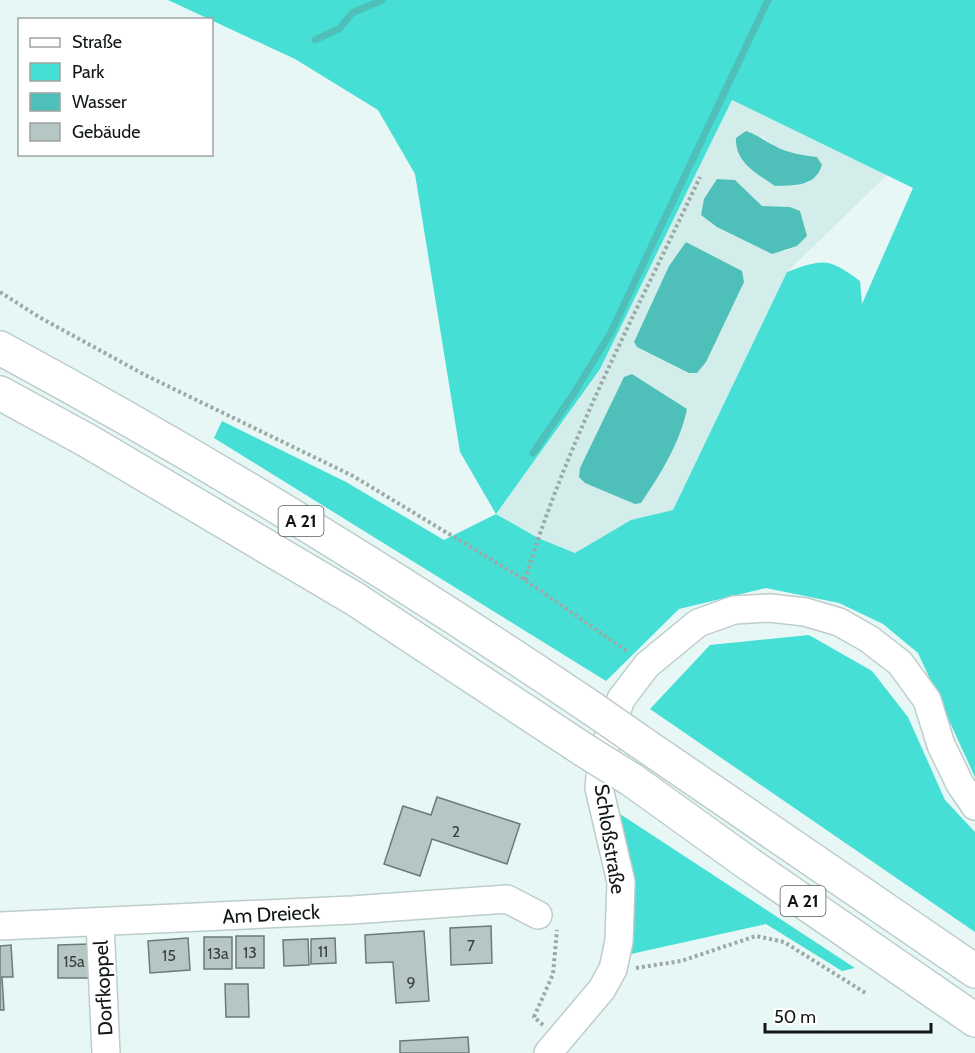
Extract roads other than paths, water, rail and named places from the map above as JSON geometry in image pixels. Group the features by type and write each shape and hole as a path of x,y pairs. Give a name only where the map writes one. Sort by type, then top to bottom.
{"highway":[{"name":"A 21","path":"0,348 100,402 273,503 406,585 593,708 975,971"},
{"name":"A 21","path":"0,393 88,441 355,599 632,780 755,869 975,1020"}],"street":[{"name":"Schloßstraße","path":"554,1047 602,989 613,969 619,942 621,882 599,788 602,756 621,699 647,665 698,623 734,610 770,608 805,612 839,622 870,639 900,663 927,700 941,745 960,784 975,806"},
{"name":"Am Dreieck","path":"0,926 100,923 507,899 538,915"},
{"name":"Dorfkoppel","path":"100,923 106,1053"}],"water":[{"path":"746,131 785,150 817,157 822,165 819,172 815,177 803,183 775,186 748,166 739,154 736,138"},
{"path":"717,179 735,180 762,206 790,207 800,211 807,236 797,246 772,254 717,227 701,215 704,199"},
{"path":"686,242 742,271 744,282 706,362 697,373 689,373 637,347 634,342 669,266"},
{"path":"632,374 687,409 680,434 668,458 641,503 635,504 585,483 579,477 580,468 624,377"}],"waterway":[{"path":"315,40 340,28 352,13 382,0"},
{"path":"533,453 574,393 610,334 768,0"}]}
